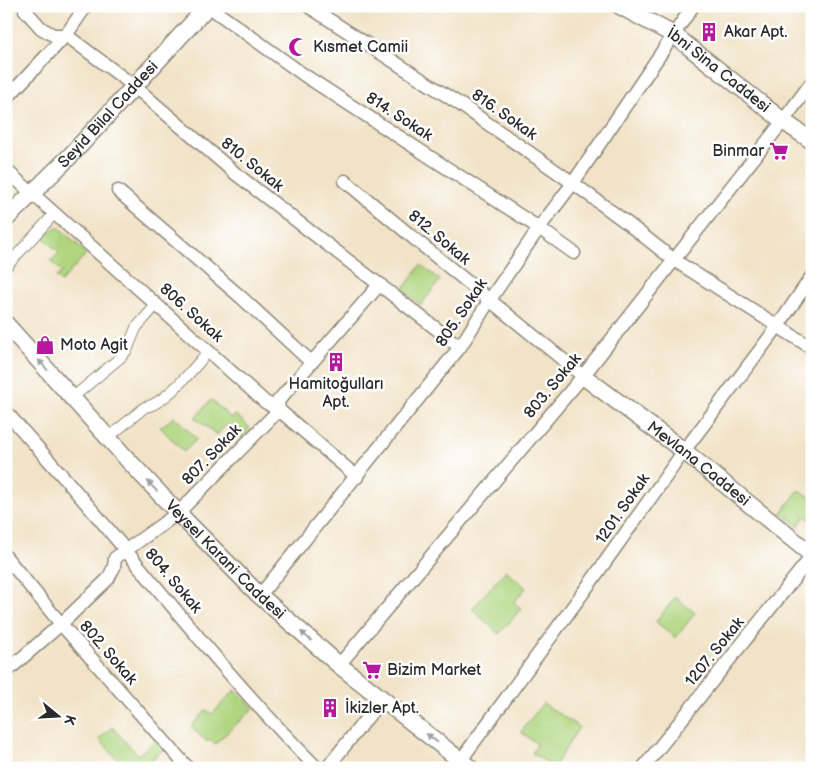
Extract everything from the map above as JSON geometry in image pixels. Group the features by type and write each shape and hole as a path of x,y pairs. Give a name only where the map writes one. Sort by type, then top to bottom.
{"street":[{"path":"6,99 66,35 86,6"},
{"name":"Seyid Bilal Caddesi","path":"6,219 71,155 208,6"},
{"name":"814. Sokak","path":"208,6 304,75 574,252"},
{"name":"816. Sokak","path":"308,6 461,105 573,183 674,260 812,348"},
{"name":"İbni Sina Caddesi","path":"620,6 674,35 783,121 812,141"},
{"name":"805. Sokak","path":"258,594 357,477 460,347 489,301 539,228 573,183 693,6"},
{"name":"810. Sokak","path":"25,10 42,28 54,35 66,35 134,86 236,174 460,347"},
{"name":"803. Sokak","path":"339,665 583,376 812,82"},
{"name":"806. Sokak","path":"6,170 265,402 279,410 357,477"},
{"name":"812. Sokak","path":"345,181 489,301 583,376"},
{"path":"118,191 242,298 311,362"},
{"path":"6,267 55,213"},
{"name":"1201. Sokak","path":"466,764 593,579 684,451 778,326 812,276"},
{"name":"807. Sokak","path":"6,672 61,624 108,579 114,568 115,558 178,513 279,410 278,401 380,284"},
{"path":"72,398 121,357 136,328 157,304"},
{"name":"Veysel Karani Caddesi","path":"6,324 108,438 178,513 258,594 339,665 466,764"},
{"path":"108,438 145,407 151,406 166,395 210,351"},
{"name":"Mevlana Caddesi","path":"583,376 684,451 812,556"},
{"name":"804. Sokak","path":"6,412 126,550 221,664 277,728 317,768"},
{"name":"1207. Sokak","path":"643,768 812,556"},
{"name":"802. Sokak","path":"6,557 61,624 188,768"},
{"path":"327,768 382,699"}],"green space":[{"path":"57,226 87,253 61,282 56,277 62,272 51,261 59,253 44,238"},
{"path":"421,265 440,280 421,305 402,290"},
{"path":"211,400 231,418 236,415 250,428 242,438 226,425 217,435 195,418"},
{"path":"175,417 197,439 184,452 160,427"},
{"path":"799,490 812,498 812,521 805,516 799,526 781,513"},
{"path":"506,570 526,588 514,602 521,609 499,634 472,609"},
{"path":"675,597 695,613 676,638 656,622"},
{"path":"235,690 254,708 215,744 210,739 207,742 191,727 206,710 212,714"},
{"path":"543,703 579,727 554,767 532,753 537,744 521,732"},
{"path":"112,727 138,755 156,740 164,749 142,768 125,768 99,739"}],"place":[{"name":"Akar Apt.","path":"709,32"},
{"name":"Kısmet Camii","path":"298,47"},
{"name":"Binmar","path":"779,151"},
{"name":"Moto Agit","path":"45,345"},
{"name":"Hamitoğulları Apt.","path":"336,362"},
{"name":"Bizim Market","path":"372,670"},
{"name":"İkizler Apt.","path":"330,708"}]}
